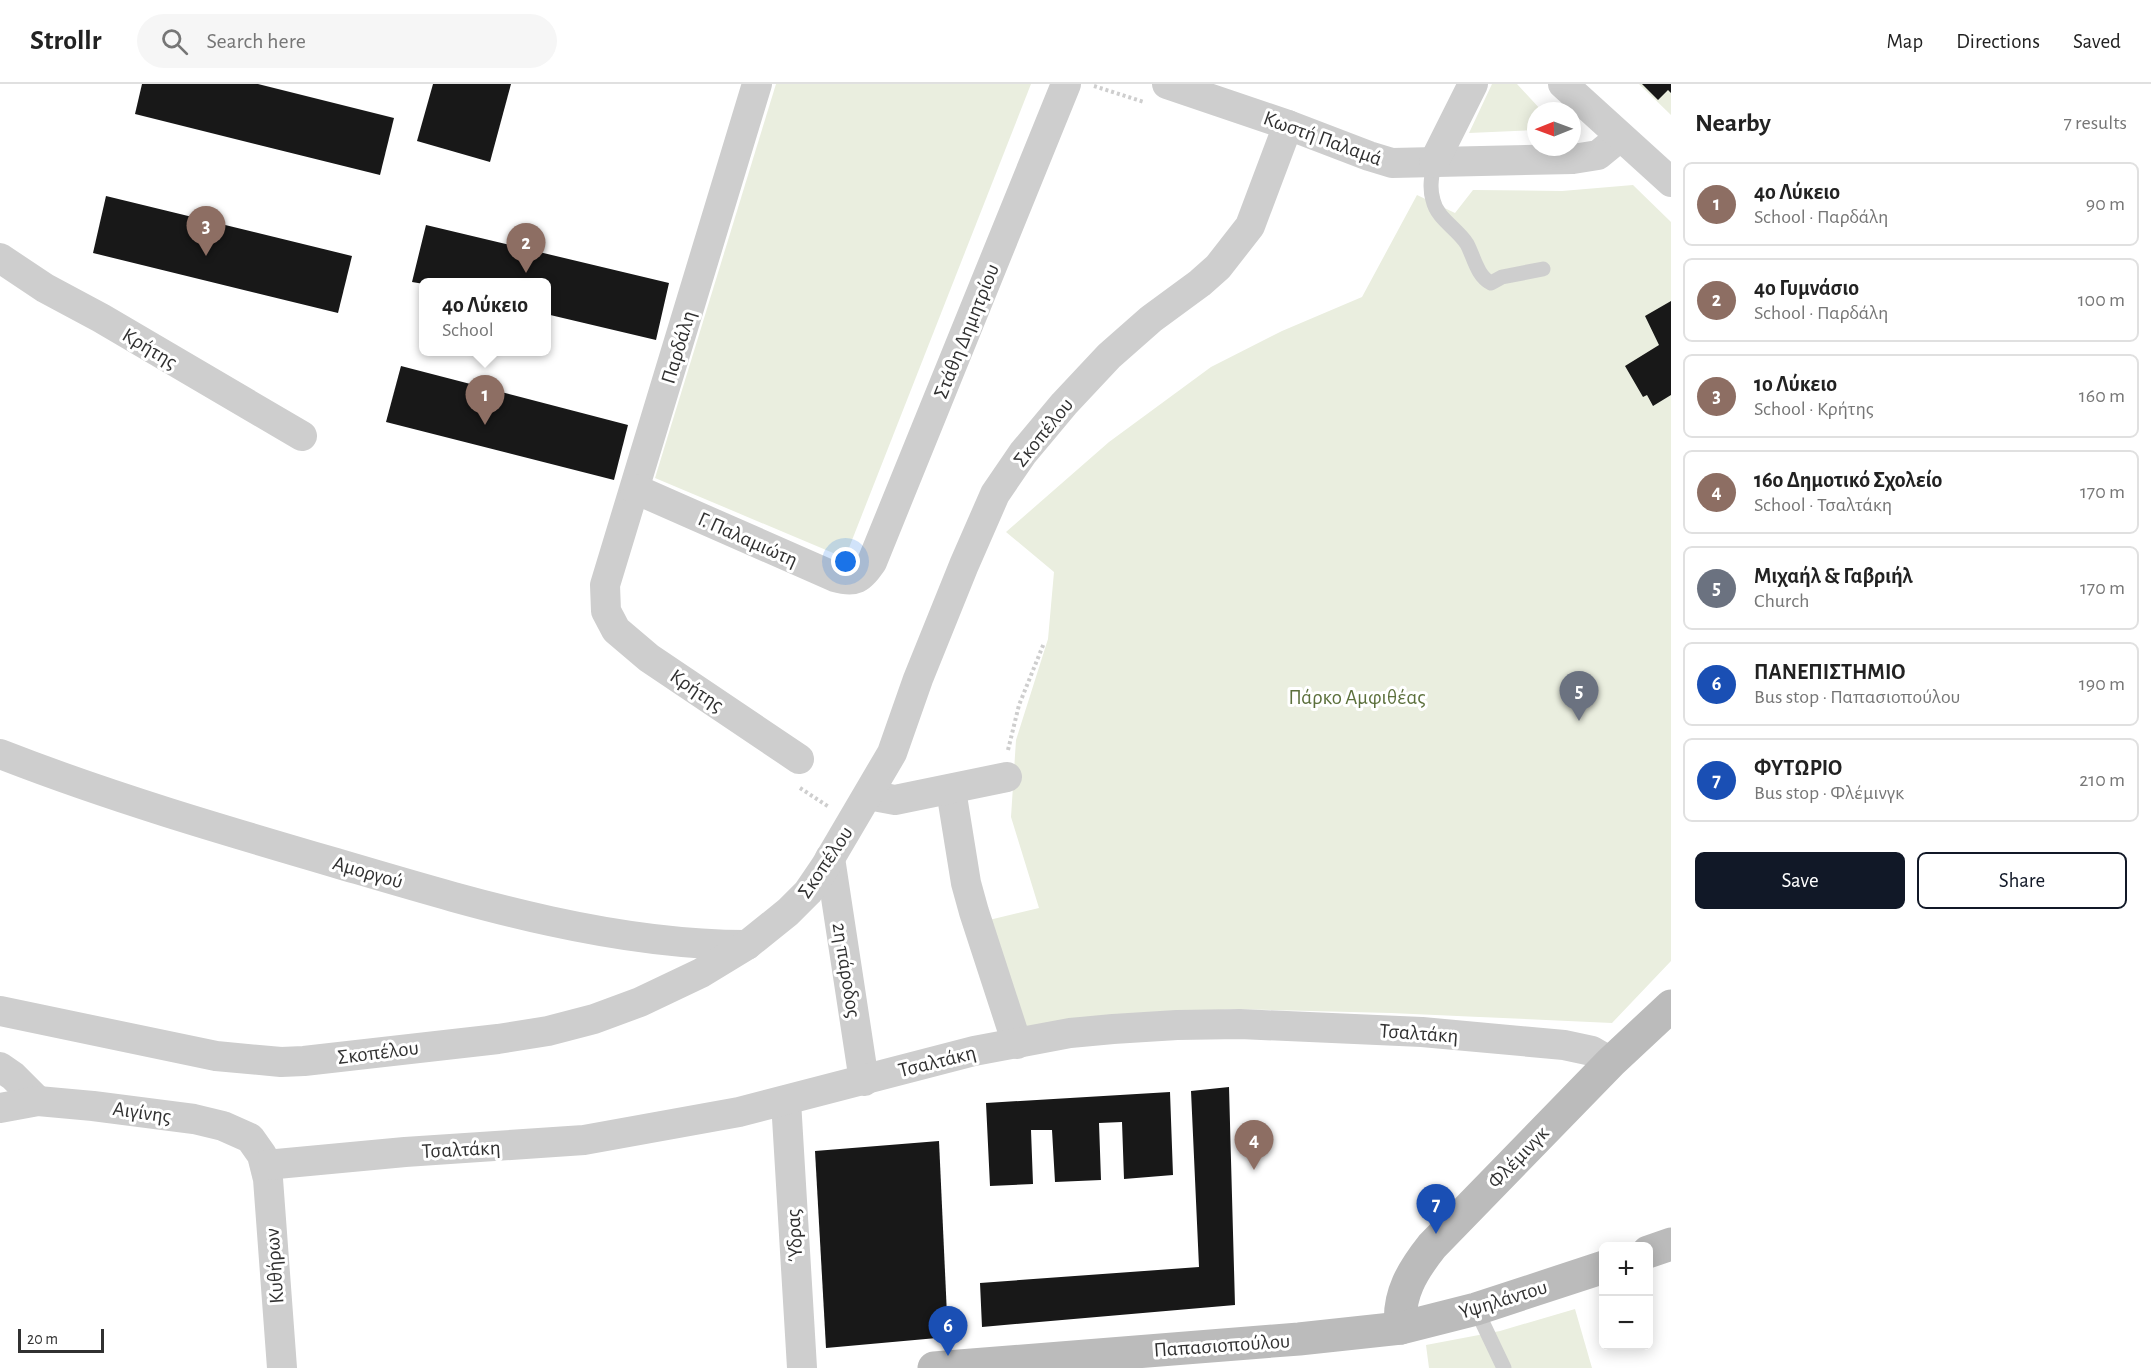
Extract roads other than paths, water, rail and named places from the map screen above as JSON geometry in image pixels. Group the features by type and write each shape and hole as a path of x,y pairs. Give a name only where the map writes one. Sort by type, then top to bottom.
{"main road":[{"name":"Φλέμινγκ","path":"1401,1328 1401,1306 1410,1278 1432,1246 1611,1062 1671,1006"},
{"path":"1653,1250 1671,1244"},
{"name":"Υψηλάντου","path":"1401,1328 1476,1310 1599,1269"},
{"name":"Παπασιοπούλου","path":"934,1368 1172,1358 1401,1328"}],"street":[{"name":"Παρδάλη","path":"606,611 605,585 757,84"},
{"name":"Στάθη Δημητρίου","path":"862,576 872,562 1066,84"},
{"name":"Κωστή Παλαμά","path":"1167,84 1392,163 1573,159 1598,155 1620,137"},
{"path":"1434,162 1473,84"},
{"path":"1563,84 1671,182"},
{"name":"Σκοπέλου","path":"0,1011 216,1056 281,1062 304,1061 498,1039 548,1031 594,1019 671,988 747,945 794,906 814,883 868,795 891,753 918,679 995,494 1030,445 1108,356 1151,319 1200,283 1218,267 1242,238 1251,226 1288,125"},
{"name":"Κρήτης","path":"0,258 45,288 101,318 302,436"},
{"name":"Γ. Παλαμιώτη","path":"635,489 835,577 856,579 862,576"},
{"name":"Κρήτης","path":"606,611 616,630 649,658 799,759"},
{"name":"Αμοργού","path":"0,754 159,811 405,883 507,910 637,937 691,943 747,945"},
{"path":"868,795 895,800 1006,777"},
{"path":"951,790 966,883 1017,1044"},
{"name":"2η πάροδος","path":"830,858 864,1081"},
{"name":"Τσαλτάκη","path":"266,1165 405,1152 584,1140 786,1101 930,1062 1070,1033 1113,1029 1240,1024 1422,1032 1564,1045 1592,1051 1611,1062"},
{"path":"0,1067 13,1076 38,1101"},
{"name":"Αιγίνης","path":"0,1108 38,1101 137,1110 194,1119 223,1126 250,1138 266,1165"},
{"name":"Ύδρας","path":"786,1101 801,1368"},
{"name":"Κυθήρων","path":"266,1165 282,1368"}],"lane":[{"path":"1434,162 1431,186 1433,202 1440,215 1466,242 1484,279 1491,283 1502,277 1543,268"},
{"path":"1476,1310 1504,1368"}],"place":[{"name":"1ο Λύκειο","path":"206,256"},
{"name":"4ο Γυμνάσιο","path":"526,273"},
{"name":"4ο Λύκειο","path":"485,425"},
{"name":"Μιχαήλ & Γαβριήλ","path":"1579,721"},
{"name":"16ο Δημοτικό Σχολείο","path":"1254,1170"},
{"name":"ΦΥΤΩΡΙΟ","path":"1436,1234"},
{"name":"ΠΑΝΕΠΙΣΤΗΜΙΟ","path":"948,1356"}],"park label":[{"name":"Πάρκο Αμφιθέας","path":"1357,697"}]}
